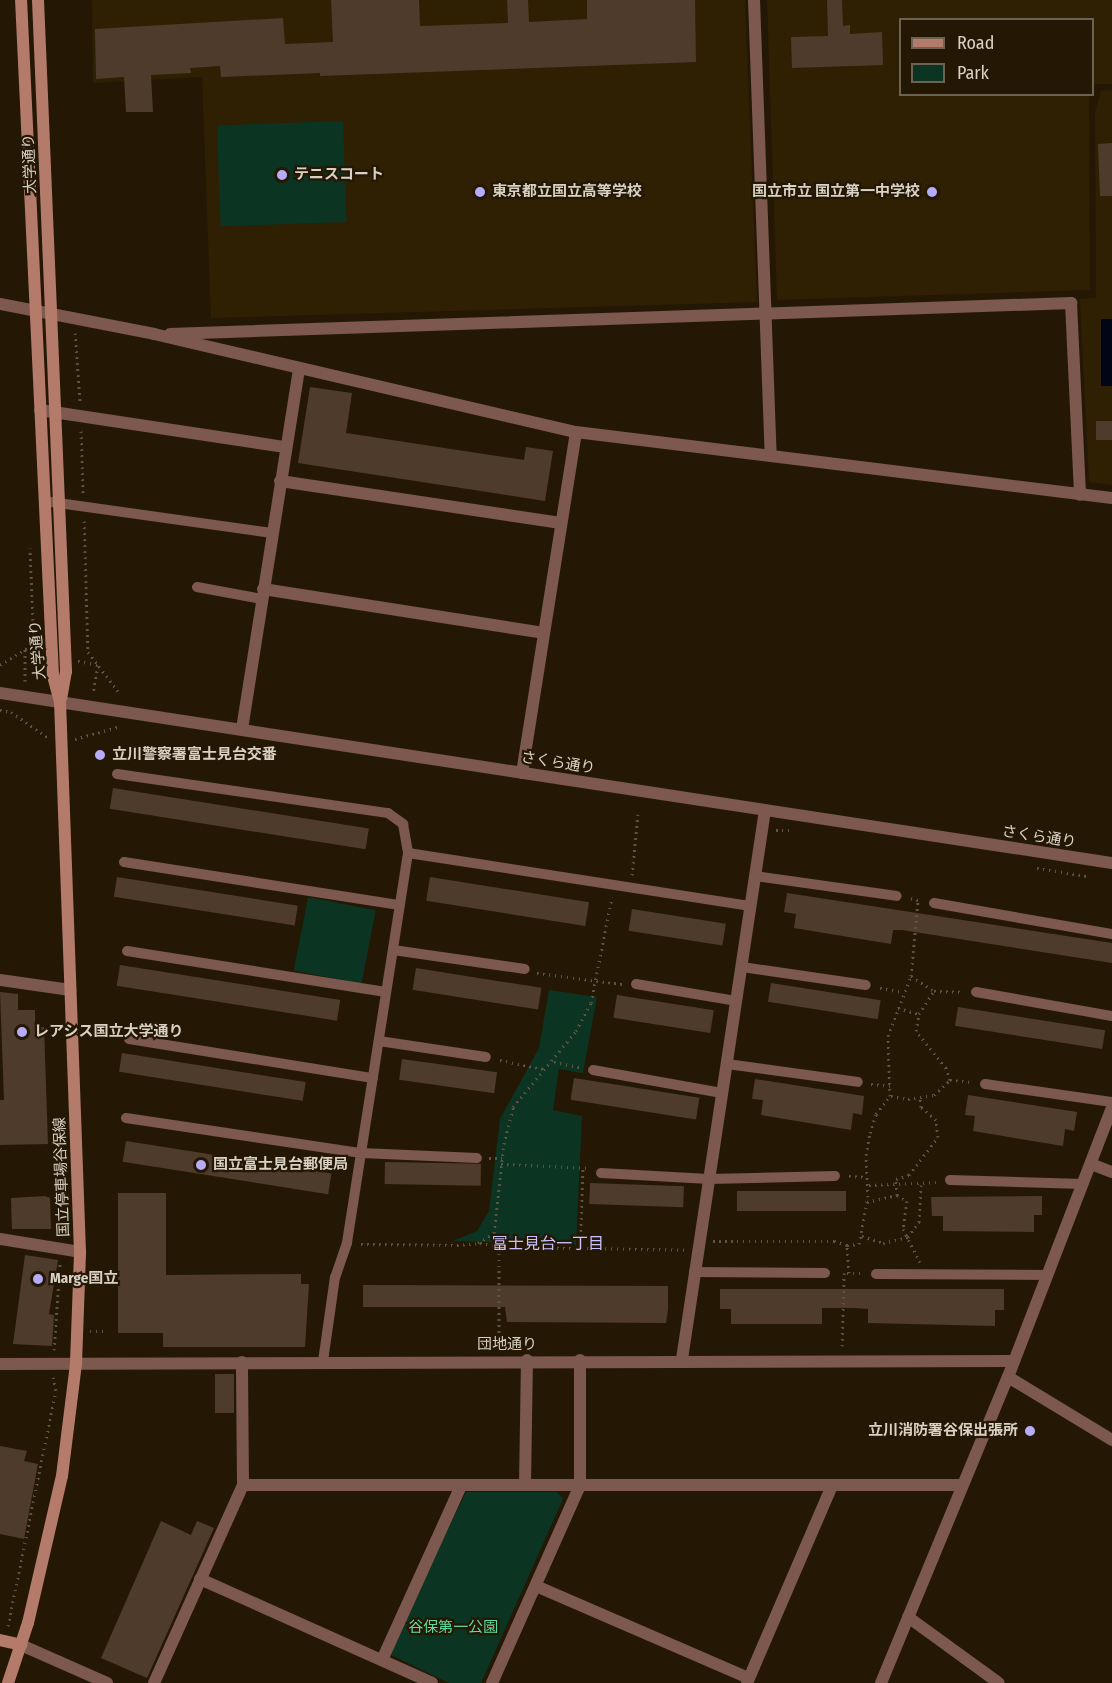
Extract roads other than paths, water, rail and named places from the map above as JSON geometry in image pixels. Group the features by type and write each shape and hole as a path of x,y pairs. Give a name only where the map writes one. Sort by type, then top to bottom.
{"main road":[{"name":"大学通り","path":"21,0 53,675 60,702"},
{"name":"大学通り","path":"38,0 66,671 60,702"},
{"name":"国立停車場谷保線","path":"8,1683 21,1645 62,1476 76,1363 80,1252 60,702"},
{"path":"1,1640 21,1645"}],"street":[{"path":"754,0 771,453"},
{"path":"154,334 765,311 1071,303 1080,495"},
{"path":"0,304 154,334 576,432 771,453 1112,498"},
{"path":"242,729 299,368"},
{"path":"40,410 285,447"},
{"path":"522,773 576,432"},
{"path":"280,481 561,523"},
{"path":"263,594 544,633"},
{"name":"さくら通り","path":"0,693 1112,863"},
{"path":"682,1359 765,810"},
{"path":"0,980 70,990"},
{"path":"881,1683 1008,1377 1112,1107"},
{"path":"1091,1164 1112,1172"},
{"path":"0,1239 80,1252"},
{"name":"団地通り","path":"0,1364 682,1359 1013,1361"},
{"path":"525,1485 527,1360"},
{"path":"492,1683 580,1485 580,1360"},
{"path":"154,1683 243,1485 242,1362"},
{"path":"1008,1377 1112,1440"},
{"path":"243,1485 962,1485"},
{"path":"382,1660 461,1486"},
{"path":"536,1586 748,1681 832,1486"},
{"path":"200,1579 432,1683"},
{"path":"908,1617 999,1683"},
{"path":"21,1645 107,1683"}],"lane":[{"path":"44,501 272,533"},
{"path":"197,587 263,594"},
{"path":"117,774 388,813 403,824 408,853 347,1243 335,1276 323,1361"},
{"path":"408,853 751,906"},
{"path":"124,862 400,905"},
{"path":"755,876 897,896"},
{"path":"934,903 1112,934"},
{"path":"393,950 525,969"},
{"path":"127,951 386,992"},
{"path":"742,967 866,985"},
{"path":"636,984 736,1001"},
{"path":"976,992 1112,1016"},
{"path":"129,1039 373,1078"},
{"path":"379,1041 486,1057"},
{"path":"727,1064 858,1082"},
{"path":"593,1070 722,1094"},
{"path":"985,1084 1112,1102"},
{"path":"126,1118 361,1154 477,1158"},
{"path":"602,1173 709,1179 835,1176"},
{"path":"950,1180 1083,1184"},
{"path":"694,1272 825,1273"},
{"path":"876,1274 1048,1275"}],"place":[{"name":"テニスコート","path":"282,175"},
{"name":"東京都立国立高等学校","path":"480,192"},
{"name":"国立市立 国立第一中学校","path":"932,192"},
{"name":"立川警察署富士見台交番","path":"100,755"},
{"name":"レアシス国立大学通り","path":"22,1032"},
{"name":"国立富士見台郵便局","path":"201,1165"},
{"name":"Marge国立","path":"38,1279"},
{"name":"立川消防署谷保出張所","path":"1030,1431"}],"district":[{"name":"富士見台一丁目","path":"548,1244"}],"park label":[{"name":"谷保第一公園","path":"453,1628"}]}
